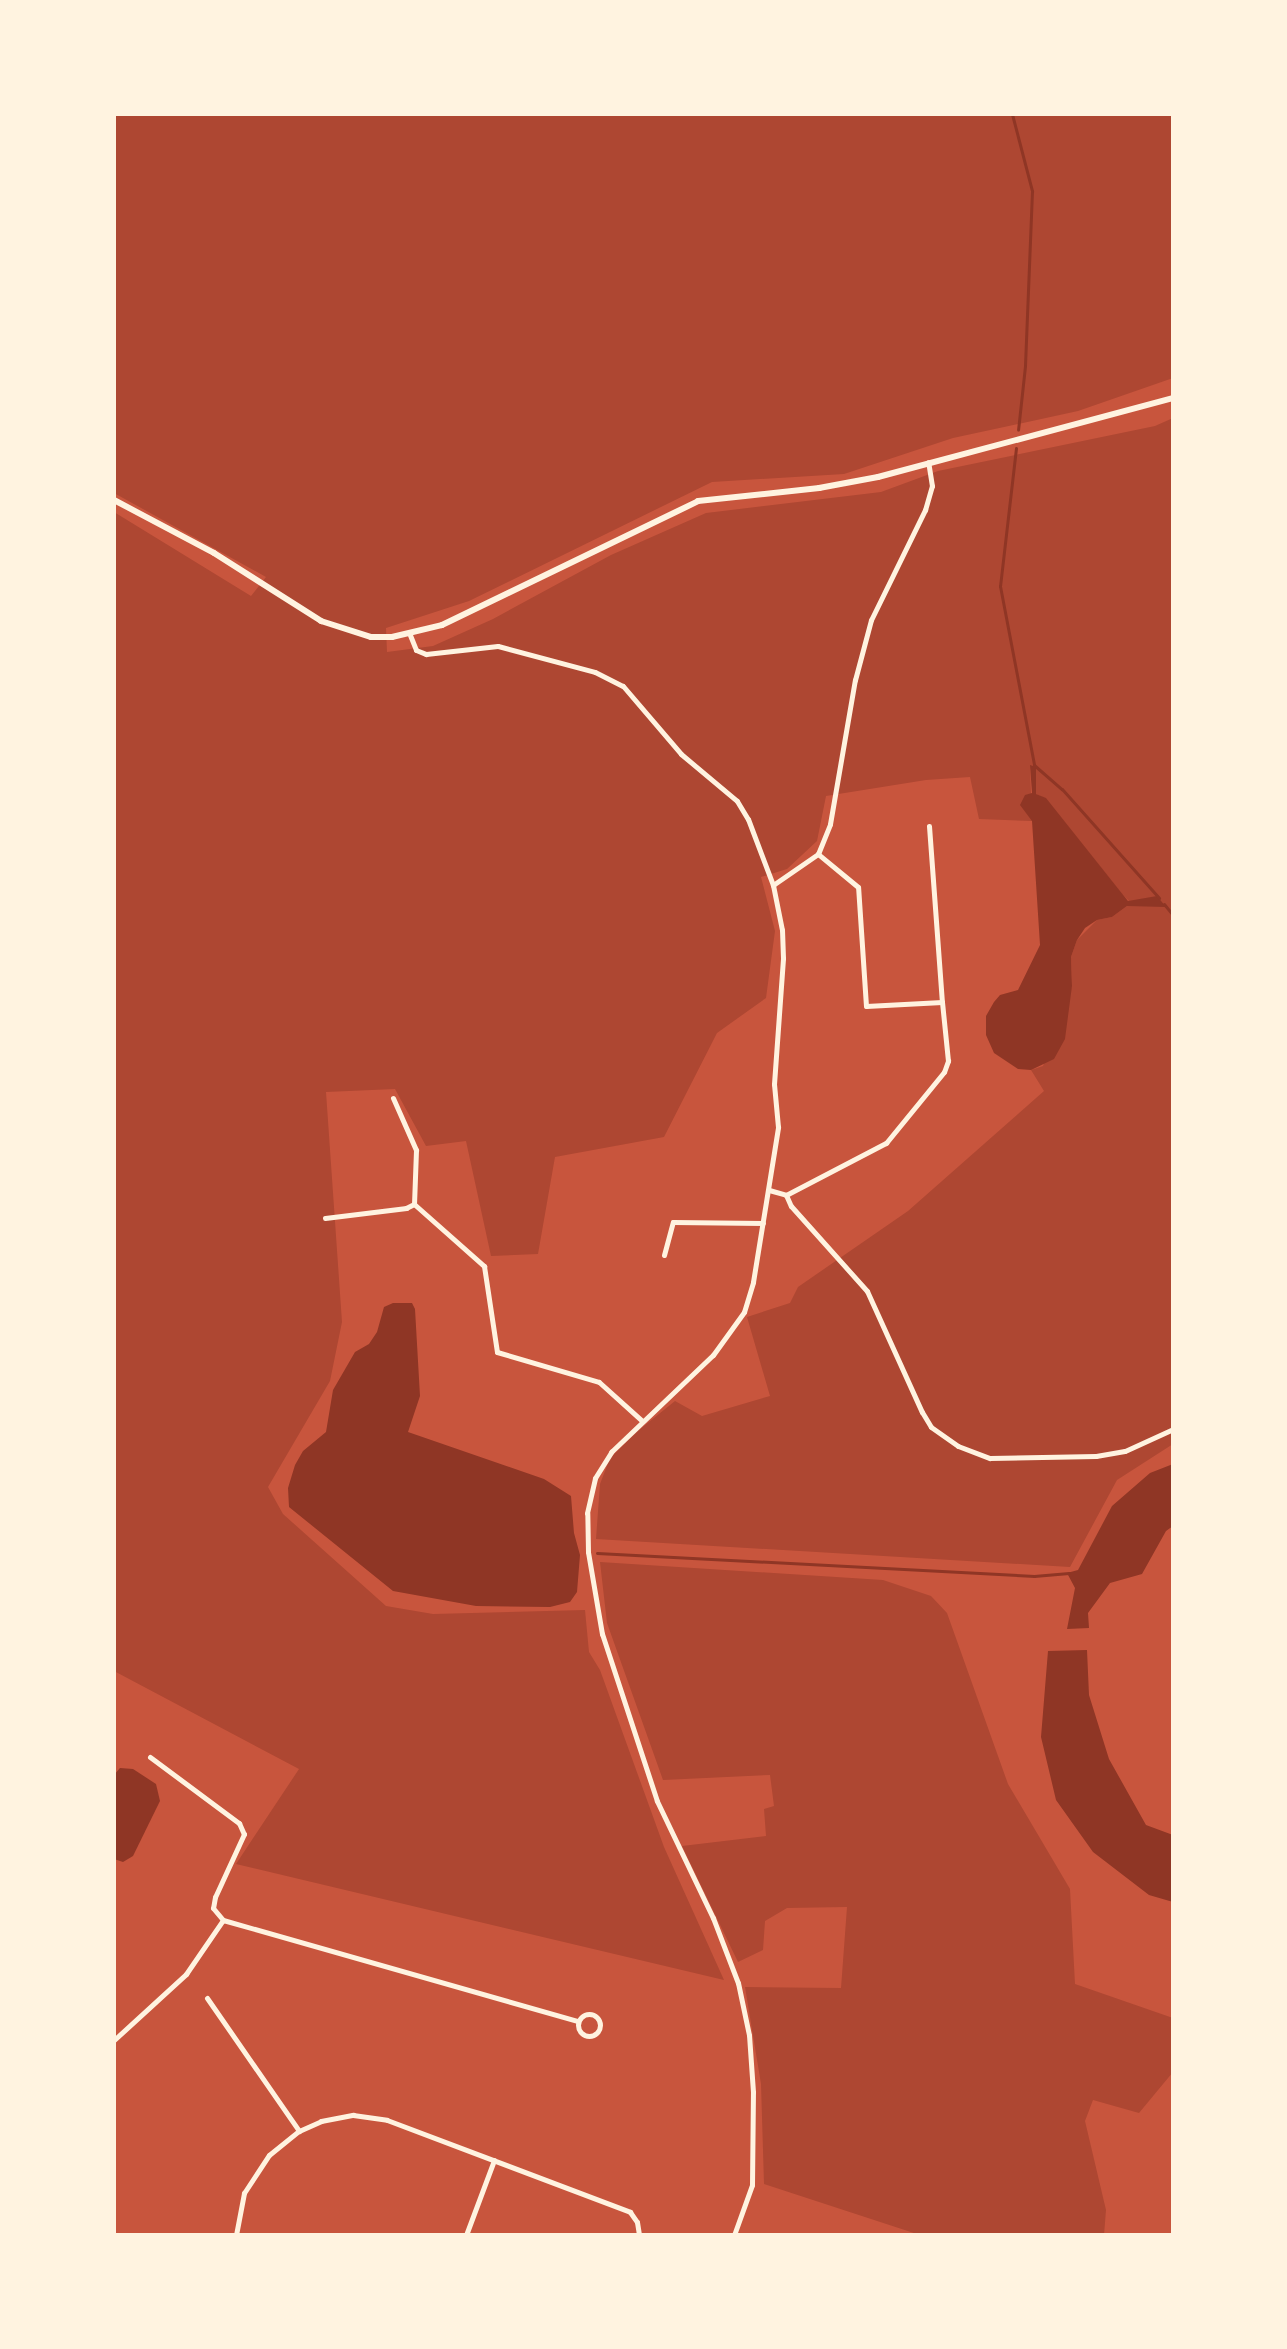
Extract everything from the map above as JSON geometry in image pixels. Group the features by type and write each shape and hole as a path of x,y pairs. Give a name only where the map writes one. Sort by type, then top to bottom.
{"street":[{"path":"114,500 214,553 340,629 371,637 410,635 459,617 698,501 841,485 1173,398"},
{"path":"773,885 818,854 830,824 855,680 871,620 925,510 932,486 928,462"},
{"path":"410,635 416,650 426,654 498,646 595,672 623,686 660,732 737,801 748,819 773,885 782,930 783,958 774,1084 778,1127 763,1223 744,1312 730,1336 611,1452 595,1478 587,1513 588,1552 602,1634 666,1825 713,1918 738,1983 749,2035 753,2107 752,2185 734,2235"},
{"path":"769,1190 786,1195 886,1143 948,1061 929,826"},
{"path":"818,854 858,887 866,1006 942,1002"},
{"path":"393,1098 416,1150 414,1204"},
{"path":"786,1195 791,1206 867,1291 922,1412 931,1427 958,1446 990,1458 1096,1456 1125,1451 1173,1429"},
{"path":"325,1218 406,1208 414,1204"},
{"path":"414,1204 484,1266 497,1352 599,1382 641,1420"},
{"path":"664,1255 673,1222 763,1223"},
{"path":"150,1757 239,1823 244,1834 215,1897 213,1908 223,1920 578,2021"},
{"path":"114,2040 186,1974 223,1920"},
{"path":"207,1998 299,2131"},
{"path":"583,2015 595,2015 600,2028 596,2034 585,2036 579,2031 578,2021 583,2015"},
{"path":"236,2235 244,2193 269,2155 299,2131 335,2117 365,2115 387,2120 630,2212 637,2222 639,2235"},
{"path":"466,2235 494,2160"}],"shaded area":[{"path":"114,114 1173,114 1173,378 1078,411 953,438 844,474 712,482 469,601 386,628 387,652 433,646 493,619 611,555 706,513 881,492 938,471 1155,426 1173,418 1173,1444 1117,1480 1070,1567 596,1539 600,1484 610,1458 639,1430 675,1401 702,1416 770,1396 747,1317 790,1303 798,1287 908,1211 1044,1091 1031,1070 1043,1066 1072,986 1071,957 1077,940 1097,920 1112,917 1127,906 1149,900 1129,901 1123,895 1046,799 1036,794 1030,766 1032,821 979,819 970,777 926,780 826,796 817,841 787,869 761,877 775,931 766,998 717,1033 664,1137 555,1157 538,1254 491,1256 466,1141 426,1146 395,1089 326,1092 342,1322 330,1381 268,1487 283,1514 386,1606 433,1614 585,1610 589,1652 600,1670 664,1847 724,1980 236,1864 299,1769 114,1671 114,512 251,596 266,577 114,493"},
{"path":"1030,765 1036,767 1036,794 1046,798 1128,901 1157,896 1166,907 1127,906 1112,917 1097,920 1085,928 1071,957 1072,986 1065,1039 1054,1059 1031,1070 1018,1069 994,1053 986,1035 986,1016 994,1002 1000,995 1018,990 1040,945 1032,821 1020,805 1025,795 1032,793"},
{"path":"393,1303 412,1303 415,1309 420,1396 408,1432 544,1479 571,1496 574,1533 580,1555 577,1592 570,1602 550,1607 476,1606 393,1591 289,1507 288,1488 295,1465 303,1451 326,1432 333,1390 355,1352 369,1344 377,1332 384,1307"},
{"path":"1173,1464 1173,1526 1166,1531 1142,1574 1110,1583 1088,1613 1089,1628 1067,1629 1075,1588 1067,1573 1078,1570 1112,1506 1150,1473"},
{"path":"600,1562 883,1580 931,1596 947,1613 1008,1784 1070,1889 1075,1984 1173,2018 1173,2072 1139,2113 1093,2100 1085,2121 1106,2210 1104,2235 920,2235 764,2184 761,2084 745,1987 841,1988 847,1907 787,1908 765,1921 763,1950 738,1962 682,1846 766,1836 764,1809 774,1806 770,1775 663,1780 607,1623"},
{"path":"1087,1650 1089,1695 1109,1759 1146,1825 1173,1835 1173,1902 1149,1895 1093,1852 1056,1800 1041,1737 1048,1651"},
{"path":"120,1768 133,1769 156,1784 160,1801 133,1856 123,1862 114,1859 114,1775"}],"waterway":[{"path":"1012,114 1032,191 1025,366 1018,430"},
{"path":"1016,448 1000,586 1034,765 1062,789 1159,898"},
{"path":"1164,904 1173,915"},
{"path":"597,1553 1034,1576 1069,1573"}]}
